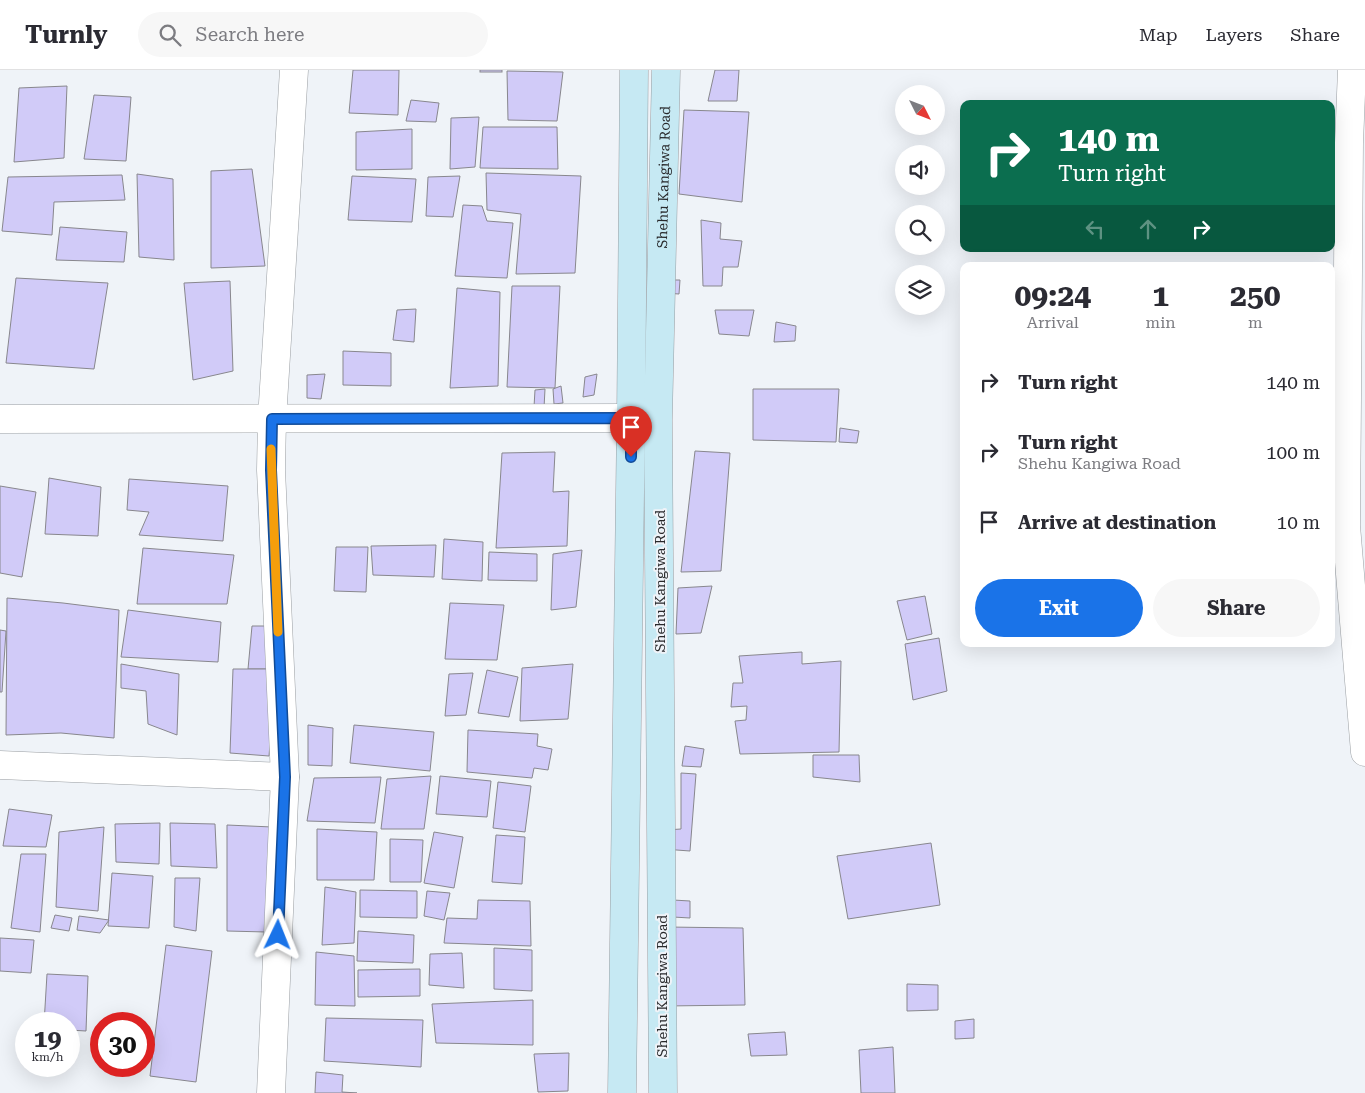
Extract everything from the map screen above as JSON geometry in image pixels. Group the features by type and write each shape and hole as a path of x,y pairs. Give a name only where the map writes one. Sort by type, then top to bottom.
{"main road":[{"path":"622,1093 634,70"},
{"name":"Shehu Kangiwa Road","path":"663,1093 658,420 666,70"}],"street":[{"path":"271,1093 285,777 271,470 272,419 294,70"},
{"path":"1352,70 1348,143 1346,526 1365,752"},
{"path":"0,419 631,418"},
{"path":"0,764 285,777"}],"building":[{"path":"353,70 399,70 398,115 349,113"},
{"path":"480,70 502,70 502,72 480,72"},
{"path":"715,70 739,70 737,101 708,101"},
{"path":"507,71 563,72 557,121 508,120"},
{"path":"67,86 64,158 14,162 19,88"},
{"path":"94,95 131,97 126,161 84,159"},
{"path":"411,100 439,103 436,122 406,121"},
{"path":"684,110 749,112 742,202 679,194"},
{"path":"479,117 475,167 450,169 451,118"},
{"path":"483,127 557,127 558,169 480,168"},
{"path":"412,129 412,169 356,170 356,132"},
{"path":"252,169 265,266 211,268 211,171"},
{"path":"486,173 581,176 575,273 516,274 521,214 487,210"},
{"path":"137,174 173,179 174,260 139,257"},
{"path":"122,175 125,200 54,202 52,235 2,231 8,177"},
{"path":"352,176 416,179 412,222 348,220"},
{"path":"460,176 453,217 426,216 428,177"},
{"path":"463,205 482,206 487,221 513,223 507,278 455,276"},
{"path":"701,220 721,223 720,239 742,241 738,267 723,267 722,286 703,286"},
{"path":"60,227 127,232 124,262 56,260"},
{"path":"16,278 108,283 94,369 6,363"},
{"path":"666,280 680,280 679,294 665,293"},
{"path":"230,281 233,371 193,380 184,283"},
{"path":"512,286 560,286 555,388 507,387"},
{"path":"457,288 500,292 498,386 450,388"},
{"path":"416,309 414,342 393,340 397,310"},
{"path":"715,310 754,310 749,336 719,334"},
{"path":"776,322 796,326 795,341 774,342"},
{"path":"343,351 391,353 391,386 343,385"},
{"path":"325,374 321,399 307,398 307,375"},
{"path":"597,374 594,395 583,397 585,377"},
{"path":"561,386 563,403 554,404 553,389"},
{"path":"545,389 544,408 534,407 535,390"},
{"path":"753,389 839,389 836,442 753,440"},
{"path":"840,428 859,431 857,443 839,442"},
{"path":"695,451 730,453 721,571 681,572"},
{"path":"555,452 553,492 569,491 567,546 496,548 502,453"},
{"path":"49,478 101,487 98,536 45,534"},
{"path":"129,479 228,486 223,541 139,535 149,512 127,510"},
{"path":"0,486 36,492 22,577 0,573"},
{"path":"444,539 483,542 482,581 442,579"},
{"path":"436,545 434,577 373,575 371,546"},
{"path":"336,547 368,547 366,592 334,591"},
{"path":"143,548 234,555 227,604 137,604"},
{"path":"582,550 576,607 551,610 553,554"},
{"path":"489,552 537,554 537,581 488,580"},
{"path":"712,586 701,633 676,634 678,588"},
{"path":"925,596 932,634 907,640 897,601"},
{"path":"7,598 119,610 114,738 61,733 6,735"},
{"path":"450,603 504,605 497,660 445,659"},
{"path":"128,610 221,622 218,662 121,657"},
{"path":"252,626 270,626 267,669 248,669"},
{"path":"0,630 6,631 2,692 0,692"},
{"path":"939,638 947,691 913,700 905,644"},
{"path":"802,652 802,664 841,661 839,752 740,754 735,721 746,720 747,706 731,707 733,683 743,683 739,656"},
{"path":"121,664 179,674 177,735 148,724 146,691 121,688"},
{"path":"573,664 568,719 520,721 522,668"},
{"path":"233,669 276,669 269,756 230,753"},
{"path":"487,670 518,677 509,717 478,713"},
{"path":"473,673 466,715 445,716 449,674"},
{"path":"308,725 333,728 332,766 308,765"},
{"path":"354,725 434,732 430,771 350,763"},
{"path":"468,730 538,734 537,746 552,749 548,770 534,768 532,778 467,772"},
{"path":"685,746 704,749 701,767 682,766"},
{"path":"813,755 859,755 860,782 813,777"},
{"path":"681,773 696,774 690,851 663,849 666,830 681,829"},
{"path":"431,776 424,829 381,829 387,779"},
{"path":"440,776 491,781 487,817 436,814"},
{"path":"381,777 375,823 307,821 314,778"},
{"path":"498,782 531,786 525,832 493,828"},
{"path":"9,809 52,815 46,847 3,846"},
{"path":"160,823 159,864 116,862 115,824"},
{"path":"170,823 215,824 217,868 171,866"},
{"path":"227,825 272,827 266,932 227,931"},
{"path":"104,827 98,911 56,907 59,832"},
{"path":"317,829 377,832 374,880 317,880"},
{"path":"434,832 463,837 454,888 424,883"},
{"path":"496,835 525,837 522,884 492,882"},
{"path":"390,839 423,840 421,882 390,882"},
{"path":"931,843 940,905 848,919 837,856"},
{"path":"21,854 46,854 40,932 11,928"},
{"path":"112,873 153,876 149,928 108,926"},
{"path":"175,878 200,878 196,931 174,927"},
{"path":"325,887 356,892 354,943 322,945"},
{"path":"360,890 417,891 417,918 360,917"},
{"path":"427,891 450,893 444,920 424,916"},
{"path":"478,900 530,901 531,946 444,943 447,918 477,919"},
{"path":"673,900 690,901 690,918 673,917"},
{"path":"55,915 72,918 69,931 51,928"},
{"path":"79,916 109,920 100,933 77,930"},
{"path":"667,927 743,928 745,1005 665,1006"},
{"path":"358,931 414,935 413,963 357,961"},
{"path":"0,938 34,940 31,973 0,971"},
{"path":"166,945 212,951 196,1082 155,1077 155,1035"},
{"path":"494,948 532,950 532,991 494,989"},
{"path":"316,952 354,956 355,1006 315,1005"},
{"path":"462,953 464,988 429,985 430,954"},
{"path":"420,969 420,996 358,997 358,970"},
{"path":"47,974 88,976 86,1031 80,1031 80,1012 45,1012"},
{"path":"907,984 938,985 938,1010 907,1011"},
{"path":"533,1000 533,1045 436,1043 432,1004"},
{"path":"326,1018 423,1020 421,1067 324,1061"},
{"path":"974,1019 974,1038 955,1039 955,1021"},
{"path":"785,1032 787,1055 751,1056 748,1034"},
{"path":"893,1047 895,1093 861,1093 859,1050"},
{"path":"569,1053 568,1091 538,1092 534,1054"},
{"path":"316,1072 343,1075 342,1092 357,1093 315,1093"}],"slow traffic":[{"path":"271,449 278,632"}],"route":[{"path":"278,935 285,777 271,470 272,419 631,418 631,457"}]}
